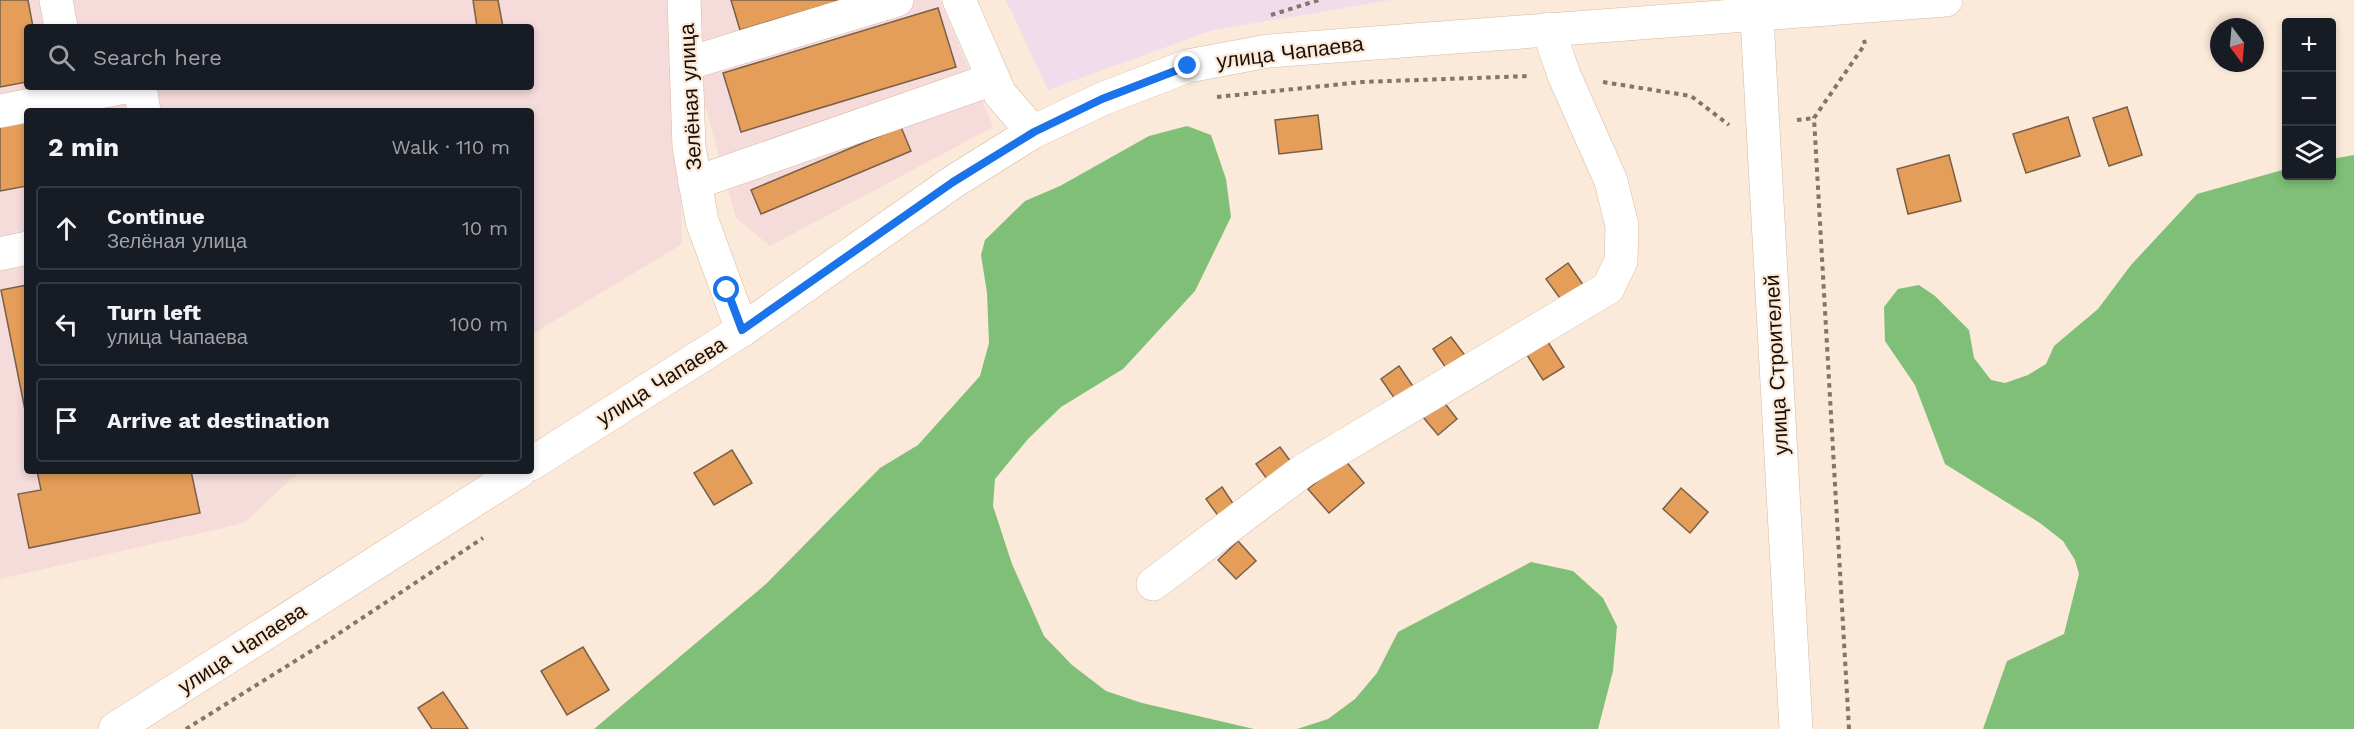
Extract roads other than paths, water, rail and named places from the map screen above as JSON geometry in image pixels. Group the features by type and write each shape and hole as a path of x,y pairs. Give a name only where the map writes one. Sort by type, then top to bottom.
{"street":[{"path":"56,0 60,24"},
{"name":"Зелёная улица","path":"684,0 689,147 695,183 702,221 742,330"},
{"path":"686,64 897,0"},
{"path":"959,0 1000,94 1034,132"},
{"name":"улица Чапаева","path":"534,462 742,330 953,182 1034,132 1102,99 1188,66 1268,51 1548,29 1756,6 1861,6 1946,0"},
{"name":"улица Строителей","path":"1756,6 1796,729"},
{"path":"1153,584 1304,470 1608,288 1621,261 1622,226 1611,181 1564,75 1548,29"},
{"path":"695,183 993,79"},
{"path":"0,111 75,92 95,90"},
{"path":"140,90 144,108"},
{"path":"0,254 24,249"},
{"name":"улица Чапаева","path":"115,729 515,474"}]}
